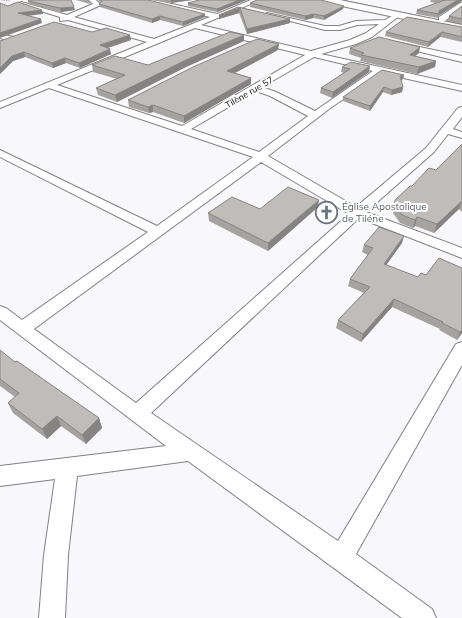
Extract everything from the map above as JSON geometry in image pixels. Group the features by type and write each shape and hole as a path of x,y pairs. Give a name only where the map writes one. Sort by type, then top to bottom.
{"street":[{"path":"26,0 18,3 154,42"},
{"path":"56,23 98,4 92,0"},
{"path":"145,0 216,16"},
{"path":"327,0 397,16 462,28"},
{"path":"348,0 462,23"},
{"path":"172,6 194,2"},
{"path":"3,102 195,26 238,4 254,6 325,28 340,28 356,23 389,22"},
{"path":"442,19 462,4"},
{"path":"314,53 346,45 369,35 397,16"},
{"path":"195,26 462,88"},
{"path":"369,35 380,39"},
{"path":"0,36 14,38 0,43"},
{"path":"245,46 258,40"},
{"path":"393,43 462,59"},
{"name":"Tilène rue 57","path":"183,130 314,53"},
{"path":"22,329 158,232 315,115 380,70"},
{"path":"49,85 260,156 356,213 462,253"},
{"path":"255,88 273,94 315,115"},
{"path":"117,108 129,102"},
{"path":"138,414 356,213 410,169 430,150 462,110"},
{"path":"446,130 462,135"},
{"path":"0,153 158,232"},
{"path":"0,312 188,452 342,557 423,618"},
{"path":"342,557 462,349"},
{"path":"0,476 188,452"},
{"path":"52,618 56,555 67,468"}],"building":[{"path":"71,0 74,7 60,8 28,1"},
{"path":"101,0 148,0 205,14 183,22 160,16 152,19 99,4 102,1"},
{"path":"199,0 239,0 217,9 188,3"},
{"path":"257,0 321,0 344,6 324,16 314,14 305,16 250,3"},
{"path":"445,0 458,0 439,11 439,14 417,10"},
{"path":"18,2 42,10 18,13 41,19 0,33 0,3 8,6"},
{"path":"462,6 462,19 449,16"},
{"path":"238,7 290,19 247,29 240,8 219,15"},
{"path":"407,17 462,27 462,37 442,32 429,42 386,32"},
{"path":"54,22 92,32 106,28 130,35 100,45 110,49 79,63 65,58 52,63 24,52 12,56 0,68 0,41"},
{"path":"230,32 244,35 186,60 115,95 96,88 125,75 92,65 115,56 148,65"},
{"path":"379,37 420,47 410,55 436,61 419,67 361,55 364,53 350,48"},
{"path":"257,39 279,44 227,71 251,78 184,116 153,105 148,107 128,100 193,67"},
{"path":"351,62 370,66 333,92 321,88 350,69 342,67"},
{"path":"382,70 404,75 400,76 403,87 392,90 384,87 370,106 343,97"},
{"path":"462,144 462,201 437,224 417,217 415,220 402,215 395,205 395,200 410,186 412,186 429,168 436,170"},
{"path":"288,187 319,200 268,243 208,213 232,197 260,209"},
{"path":"379,227 404,236 384,264 418,277 421,273 426,275 439,258 462,268 462,330 460,332 442,323 443,322 394,299 363,334 338,320 370,287 350,279 373,248 364,245"},
{"path":"0,350 15,362 17,361 99,418 82,435 57,416 42,429 8,403 19,393 0,379"}],"waterway":[{"path":"341,0 435,19"},
{"path":"444,21 462,24"}],"place":[{"name":"Église Apostolique de Tiléne","path":"326,212"}]}
